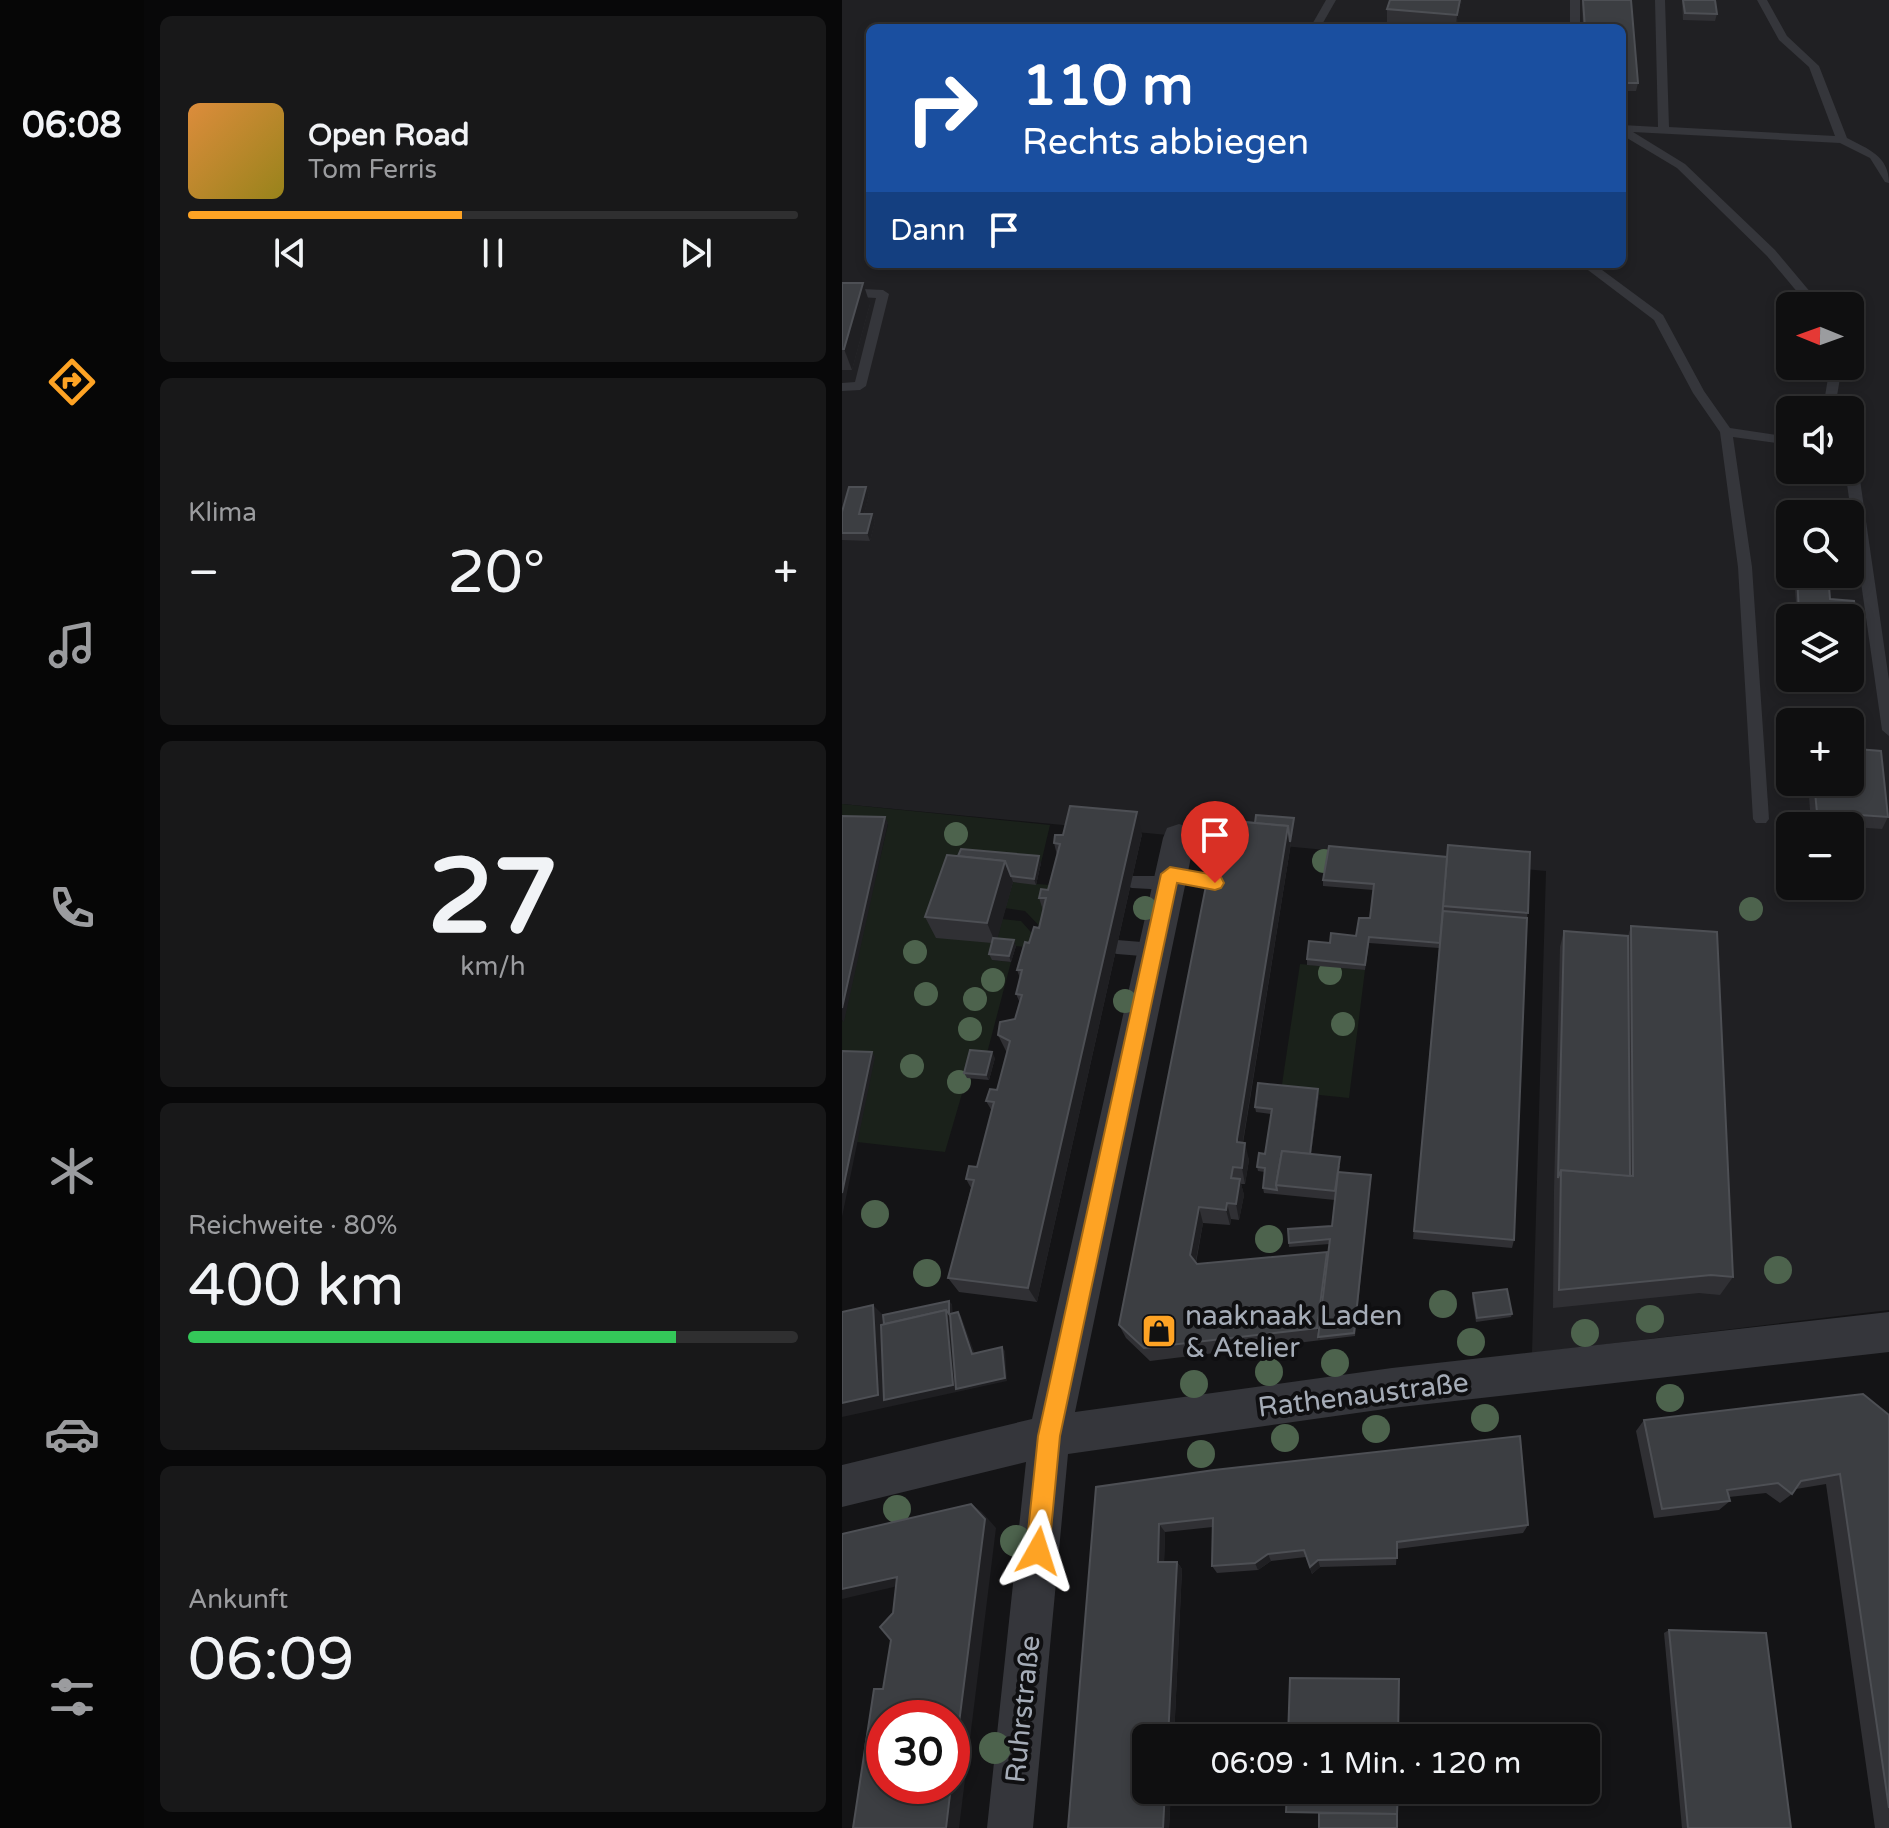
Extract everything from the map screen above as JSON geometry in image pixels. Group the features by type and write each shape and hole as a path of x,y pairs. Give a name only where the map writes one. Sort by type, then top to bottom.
{"street":[{"name":"Ruhrstraße","path":"1010,1828 1049,1436 1179,838"},
{"name":"Rathenaustraße","path":"842,1486 1049,1436 1392,1388 1889,1332"}],"lane":[{"path":"1317,24 1331,0"},
{"path":"1575,0 1575,24"},
{"path":"1660,0 1664,130"},
{"path":"1762,0 1783,38 1814,66 1842,140"},
{"path":"1626,129 1842,140 1874,156 1889,180"},
{"path":"1626,132 1681,166 1771,253 1804,292"},
{"path":"1591,268 1659,318 1699,393 1726,432 1745,567 1761,819"},
{"path":"842,292 883,294 860,386 842,387"},
{"path":"1726,432 1776,439"},
{"path":"1854,484 1889,730"},
{"path":"1132,881 1169,878 1215,883"},
{"path":"1117,947 1154,950"}],"shaded area":[{"path":"842,0 1889,0 1889,1310 1532,1353 1546,871 842,804"},
{"path":"842,804 1050,825 1041,863 964,856 1002,919 1021,921 1046,949 996,944 992,960 1011,962 986,1057 973,1056 945,1152 857,1142 842,1057 842,1022 888,824 842,822"},
{"path":"1013,882 1062,886 1049,936 1025,911 1005,908"},
{"path":"1300,964 1365,970 1349,1098 1281,1091"}],"building":[{"path":"1390,0 1460,0 1457,15 1387,9"},
{"path":"1583,0 1631,0 1638,83 1626,83 1626,24 1585,24"},
{"path":"1683,0 1715,0 1717,14 1685,13"},
{"path":"842,283 863,283 844,349 842,349"},
{"path":"849,487 866,487 859,514 872,514 867,533 842,533 842,512"},
{"path":"1798,588 1829,588 1830,599 1854,601 1854,604 1798,604"},
{"path":"1864,750 1881,751 1888,817 1864,815 1864,812 1817,812 1815,796 1864,796"},
{"path":"1070,806 1137,812 1028,1288 948,1278 974,1180 966,1179 969,1166 977,1167 994,1102 986,1101 990,1089 997,1090 1010,1041 998,1035 1000,1022 1015,1019 1022,995 1016,994 1022,970 1017,970 1025,942 1029,943 1034,927 1039,928 1046,898 1039,898 1041,889 1048,890 1060,844 1054,843 1055,835 1063,835"},
{"path":"1256,815 1294,818 1290,842 1288,826 1255,823"},
{"path":"842,816 885,817 842,1008"},
{"path":"1219,820 1288,826 1237,1139 1237,1142 1245,1143 1242,1168 1233,1167 1231,1178 1240,1179 1236,1204 1227,1203 1226,1210 1199,1207 1190,1255 1197,1264 1327,1252 1317,1328 1144,1348 1119,1325"},
{"path":"1448,845 1530,852 1528,913 1443,906"},
{"path":"1329,846 1447,857 1440,943 1369,937 1365,965 1307,959 1309,941 1330,943 1331,933 1356,936 1359,918 1370,918 1374,884 1323,880"},
{"path":"961,849 1039,856 1034,879 1011,876 1005,861 958,856"},
{"path":"947,855 1005,861 987,923 925,917"},
{"path":"1443,911 1527,918 1514,1240 1414,1231"},
{"path":"1631,926 1717,932 1733,1277 1711,1275 1559,1290 1561,1170 1633,1176"},
{"path":"1564,931 1628,936 1630,1176 1561,1170 1558,1178"},
{"path":"993,938 1014,940 1009,956 989,954"},
{"path":"970,1050 992,1052 986,1075 964,1073"},
{"path":"842,1051 872,1052 842,1193"},
{"path":"1258,1083 1318,1089 1310,1154 1282,1151 1277,1190 1263,1188 1265,1168 1257,1167 1259,1153 1265,1154 1272,1109 1255,1107"},
{"path":"1282,1151 1340,1157 1335,1191 1276,1185"},
{"path":"1338,1172 1371,1175 1354,1333 1318,1337 1330,1239 1289,1243 1288,1229 1332,1226"},
{"path":"1507,1289 1512,1314 1477,1318 1473,1293"},
{"path":"949,1301 949,1314 946,1310 884,1324 883,1315"},
{"path":"873,1305 878,1395 842,1403 842,1312"},
{"path":"946,1310 953,1385 884,1400 881,1325"},
{"path":"958,1312 972,1354 1002,1347 1005,1378 956,1389 950,1314"},
{"path":"1863,1394 1889,1415 1889,1808 1840,1474 1801,1481 1792,1494 1778,1483 1727,1490 1730,1501 1662,1509 1644,1420"},
{"path":"1520,1436 1528,1525 1397,1542 1397,1558 1318,1560 1310,1567 1304,1550 1268,1554 1255,1563 1212,1566 1213,1518 1159,1524 1158,1562 1177,1562 1169,1724 1132,1724 1132,1804 1164,1804 1163,1828 1068,1828 1096,1487 1214,1470"},
{"path":"971,1504 985,1519 962,1700 872,1700 874,1689 883,1689 891,1640 880,1627 893,1613 897,1577 842,1589 842,1534"},
{"path":"1669,1630 1766,1633 1791,1828 1688,1828"},
{"path":"1290,1678 1399,1679 1398,1724 1288,1724"},
{"path":"866,1742 866,1804 949,1804 946,1828 853,1828"},
{"path":"1286,1804 1397,1804 1397,1814 1286,1812"},
{"path":"1319,1813 1397,1814 1397,1828 1319,1828"}],"place":[{"name":"naaknaak Laden & Atelier","path":"1159,1331"}],"route":[{"path":"1038,1551 1049,1436 1170,874 1215,883"}]}
